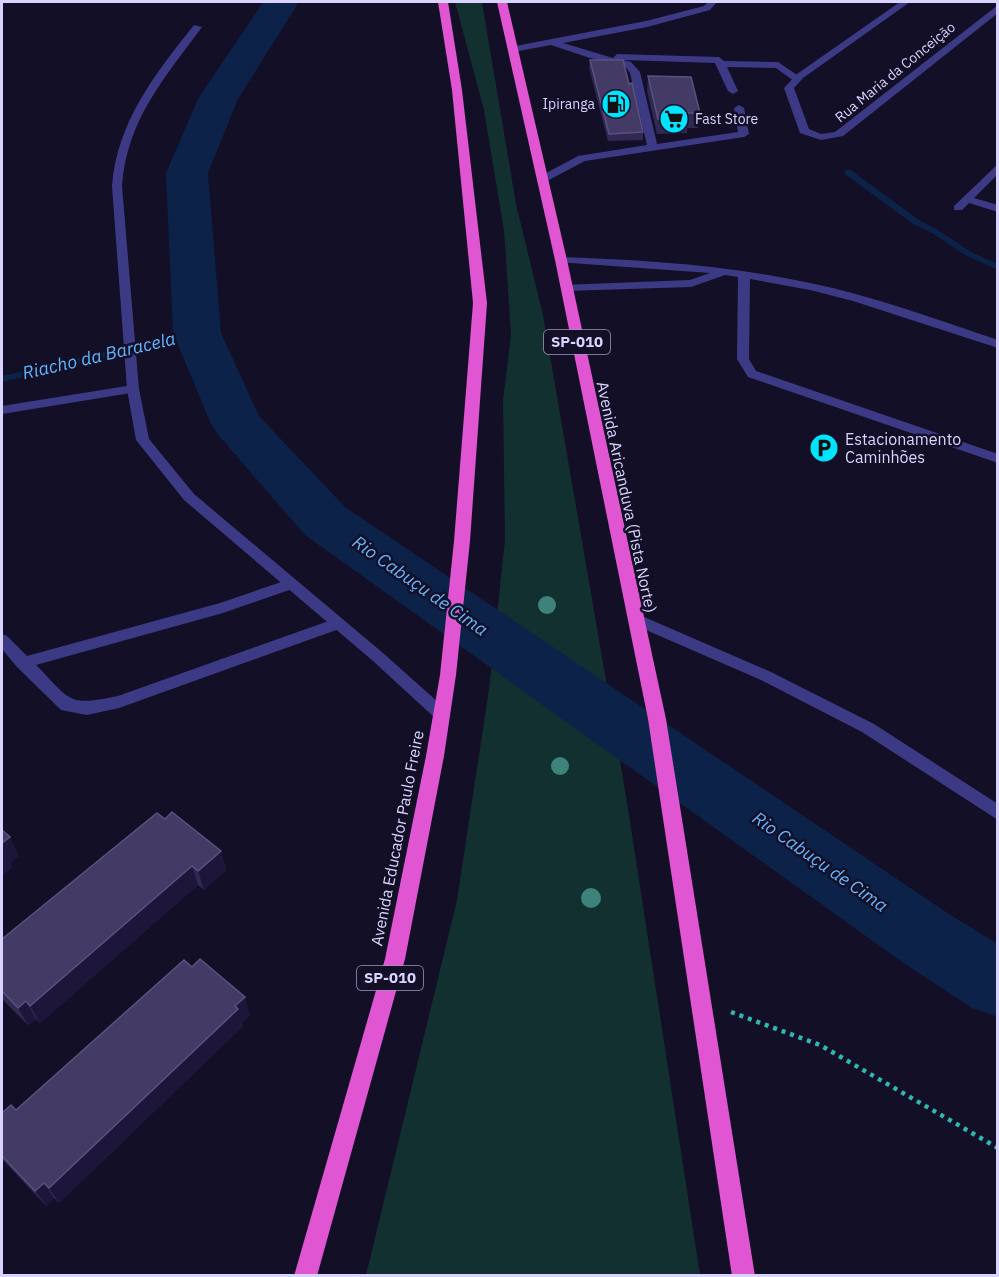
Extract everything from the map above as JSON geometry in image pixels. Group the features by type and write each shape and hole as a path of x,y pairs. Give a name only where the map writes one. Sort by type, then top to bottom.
{"highway":[{"name":"Avenida Educador Paulo Freire","path":"305,1275 395,959 448,675 462,541 480,303 457,90 443,2"},
{"name":"Avenida Aricanduva (Pista Norte)","path":"502,2 561,260 649,684 702,1001"},
{"name":"SP-010","path":"702,1001 744,1275"}],"street":[{"path":"513,49 647,24 707,8 712,2"},
{"path":"721,64 778,65 797,79 905,2"},
{"name":"Rua Maria da Conceição","path":"797,79 789,88 804,131 817,137 829,138 840,134 998,8"},
{"path":"197,27 156,79 130,129 121,153 117,186 132,389 143,440 183,489 442,715"},
{"path":"552,42 593,56 628,64 635,72 653,147"},
{"path":"593,56 719,60 733,91"},
{"path":"541,180 582,158 744,134 739,108"},
{"path":"958,208 998,167"},
{"path":"968,199 998,209"},
{"path":"561,260 650,264 726,272 809,286 867,301 998,345"},
{"path":"566,287 691,283 726,272"},
{"path":"744,275 743,359 752,374 998,459"},
{"path":"2,410 132,389"},
{"path":"22,663 223,608 290,584"},
{"path":"635,619 766,676 868,728 998,813"},
{"path":"2,640 22,663 67,706 87,709 119,702 337,624"}],"path":[{"path":"702,1001 820,1045 998,1148"}],"green space":[{"path":"455,2 482,2 516,204 543,315 627,802 700,1275 366,1275 457,900 489,689 505,540 503,401 511,334 504,230 484,110"}],"building":[{"name":"Ipiranga","path":"590,60 623,60 629,84 632,83 643,132 609,134"},
{"path":"648,76 691,77 700,113 687,113 688,119 658,119"},
{"path":"172,812 221,851 198,871 192,866 30,1006 26,1001 18,1008 2,991 2,939 157,813 165,819"},
{"path":"2,830 10,837 2,843"},
{"path":"200,959 245,997 235,1006 238,1009 49,1188 44,1183 35,1191 2,1156 2,1113 11,1105 16,1110 184,960 192,967"}],"waterway":[{"name":"Rio Cabuçu de Cima","path":"281,2 218,99 187,173 197,333 237,424 325,521 927,939 998,984"},
{"path":"848,172 916,222 998,268"},
{"name":"Riacho da Baracela","path":"2,379 197,333"}],"place":[{"name":"Ipiranga","path":"616,104"},
{"name":"Fast Store","path":"674,119"},
{"name":"Estacionamento Caminhões","path":"824,448"}]}
